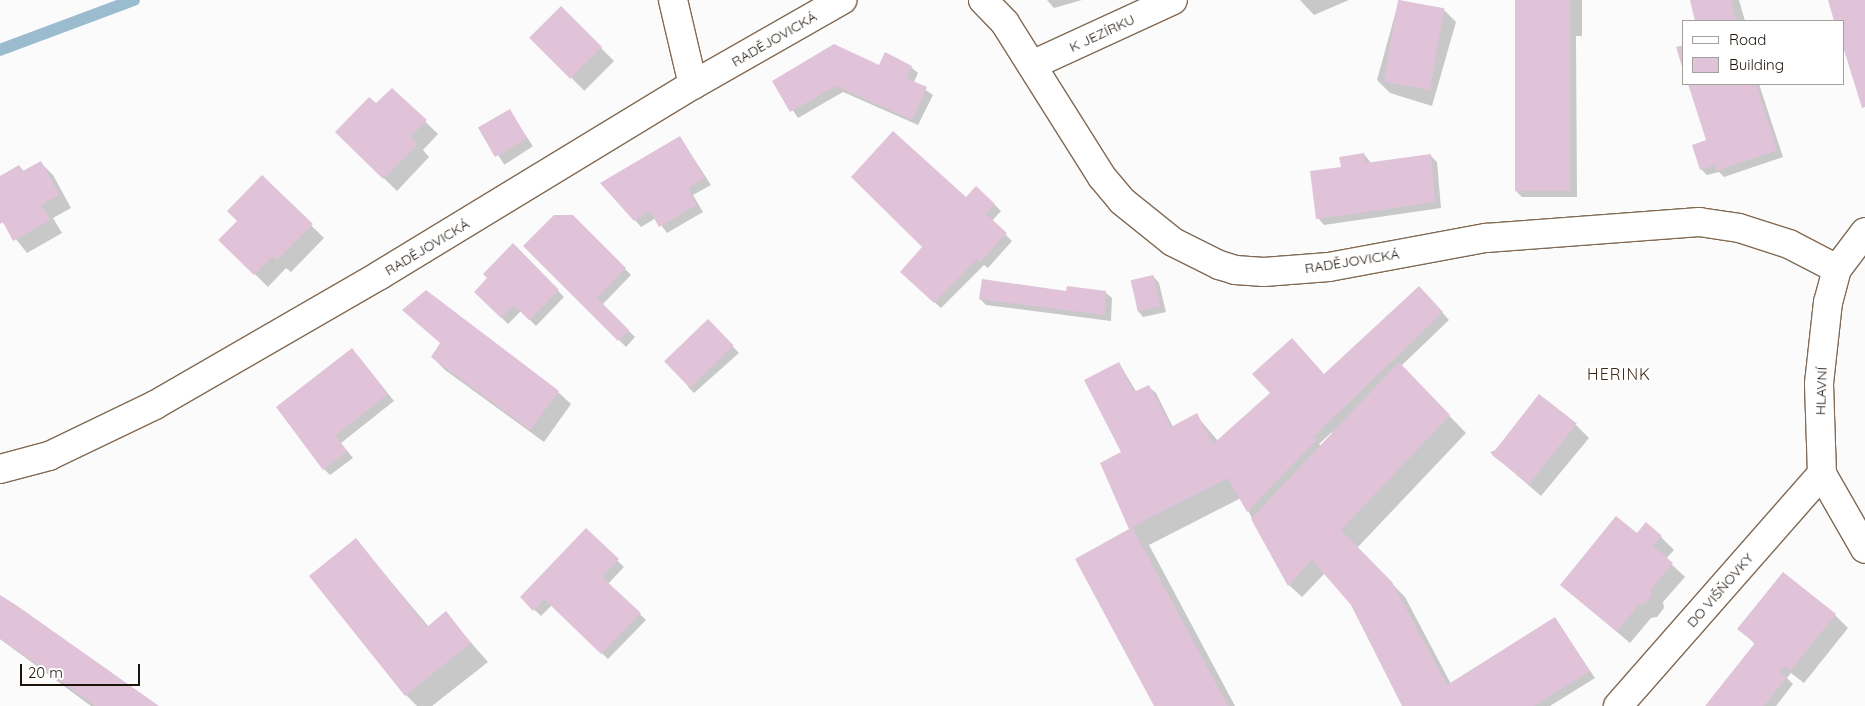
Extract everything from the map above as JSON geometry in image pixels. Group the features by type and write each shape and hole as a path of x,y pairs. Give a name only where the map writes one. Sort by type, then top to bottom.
{"street":[{"path":"674,0 693,85"},
{"name":"RADĚJOVICKÁ","path":"0,469 49,456 155,405 380,275 693,85 842,0"},
{"name":"RADĚJOVICKÁ","path":"983,0 1005,23 1102,177 1122,201 1174,242 1236,270 1264,272 1329,267 1486,238 1699,222 1738,228 1789,244 1837,269"},
{"name":"K JEZÍRKU","path":"1032,65 1173,0"},
{"name":"HLAVNÍ","path":"1865,232 1837,269 1828,302 1819,384 1822,474 1865,549"},
{"name":"DO VIŠŇOVKY","path":"1618,706 1822,474"}],"building":[{"path":"1398,0 1444,8 1430,90 1384,82"},
{"path":"1515,0 1570,0 1570,191 1515,191"},
{"path":"1690,0 1731,0 1736,20 1695,20"},
{"path":"1828,0 1865,0 1865,107 1862,108 1845,53 1845,20 1834,20"},
{"path":"561,6 602,47 570,79 529,38"},
{"path":"834,44 879,65 885,52 912,66 906,78 927,87 912,120 836,86 790,112 772,81"},
{"path":"1682,46 1682,67 1676,47"},
{"path":"1688,85 1756,85 1777,150 1716,171 1715,165 1700,170 1692,145 1706,140"},
{"path":"392,88 427,120 410,137 418,144 383,179 335,132 369,97 376,103"},
{"path":"510,109 527,138 495,157 478,128"},
{"path":"893,131 966,197 976,186 995,204 986,214 1007,233 980,262 977,259 934,303 900,272 922,247 851,177"},
{"path":"680,136 705,178 688,188 697,205 659,227 650,211 634,221 600,183"},
{"path":"1364,153 1365,163 1431,154 1435,202 1316,219 1310,171 1341,167 1339,157"},
{"path":"41,161 60,195 41,205 50,220 13,241 3,222 0,224 0,176 19,165 23,171"},
{"path":"262,175 313,224 277,260 273,256 254,275 218,240 237,221 227,211"},
{"path":"554,215 573,215 626,268 597,298 629,330 618,341 523,246"},
{"path":"513,243 559,290 529,320 514,305 501,318 474,292 487,278 483,274"},
{"path":"1153,275 1160,306 1138,311 1131,280"},
{"path":"982,279 1066,291 1067,286 1106,291 1105,315 979,299"},
{"path":"1419,286 1443,312 1313,437 1316,440 1247,512 1228,478 1132,527 1228,706 1154,706 1075,559 1129,529 1100,463 1121,452 1084,380 1119,362 1134,392 1149,385 1171,427 1197,413 1213,444 1270,393 1252,374 1292,338 1324,374"},
{"path":"426,290 559,391 530,430 431,357 440,343 402,310"},
{"path":"708,319 734,346 690,388 664,361"},
{"path":"352,348 388,394 335,436 347,451 323,470 276,407"},
{"path":"1399,362 1450,415 1341,530 1392,582 1447,685 1555,617 1590,671 1534,706 1402,706 1351,605 1312,560 1288,586 1251,519"},
{"path":"1539,394 1577,424 1529,484 1492,455"},
{"path":"1616,516 1637,533 1646,522 1662,536 1653,546 1673,563 1651,589 1652,595 1645,604 1638,605 1617,632 1560,585"},
{"path":"586,528 619,559 602,577 641,613 601,654 544,599 533,611 520,597"},
{"path":"356,538 427,627 446,611 471,643 405,696 309,576"},
{"path":"1783,572 1836,614 1790,671 1785,667 1780,672 1787,677 1764,706 1705,706 1755,643 1737,629"},
{"path":"0,595 159,706 95,706 0,638"}],"waterway":[{"path":"0,50 134,0"}],"district":[{"name":"HERINK","path":"1619,374"}]}
